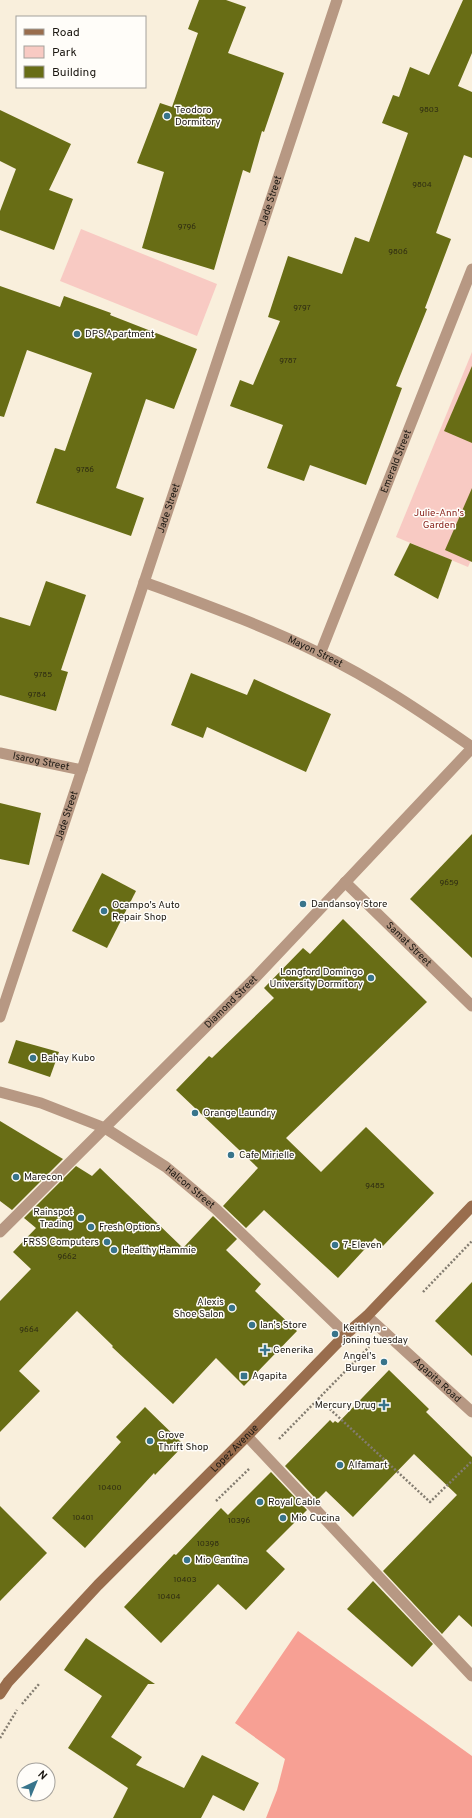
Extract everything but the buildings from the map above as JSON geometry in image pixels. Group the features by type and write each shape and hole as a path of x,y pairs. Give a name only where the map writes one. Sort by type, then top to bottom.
{"main road":[{"name":"Lopez Avenue","path":"0,1694 8,1682 98,1585 247,1436 346,1334 367,1316 472,1206"}],"street":[{"name":"Jade Street","path":"0,1017 337,0"},
{"name":"Emerald Street","path":"320,654 472,269"},
{"name":"Mayon Street","path":"144,582 222,610 320,654 378,685 472,748"},
{"name":"Diamond Street","path":"0,1232 256,977 472,748"},
{"name":"Isarog Street","path":"0,753 82,770"},
{"name":"Samat Street","path":"345,882 472,1006"},
{"name":"Halcon Street","path":"0,1092 41,1103 105,1128 166,1167 216,1209 346,1334"},
{"name":"Agapita Road","path":"367,1316 472,1412"},
{"path":"247,1436 472,1676"}],"path":[{"path":"422,1293 472,1241"},
{"path":"213,1504 384,1332"},
{"path":"332,1411 430,1502 472,1461"},
{"path":"0,1738 18,1709 43,1679"}],"green space":[{"path":"81,229 217,284 197,336 60,281"},
{"name":"Julie-Ann's Garden","path":"472,352 472,558 468,567 396,537"}],"shaded area":[{"path":"298,1631 472,1756 472,1818 266,1818 277,1790 285,1759 235,1723"}],"place":[{"name":"Teodoro Dormitory","path":"167,116"},
{"name":"DPS Apartment","path":"77,334"},
{"name":"Dandansoy Store","path":"303,904"},
{"name":"Ocampo's Auto Repair Shop","path":"104,911"},
{"name":"Longford Domingo University Dormitory","path":"371,978"},
{"name":"Bahay Kubo","path":"33,1058"},
{"name":"Orange Laundry","path":"195,1113"},
{"name":"Cafe Mirielle","path":"231,1155"},
{"name":"Marecon","path":"16,1177"},
{"name":"Rainspot Trading","path":"81,1218"},
{"name":"Fresh Options","path":"91,1227"},
{"name":"FRSS Computers","path":"107,1242"},
{"name":"7-Eleven","path":"335,1245"},
{"name":"Healthy Hammie","path":"114,1250"},
{"name":"Alexis Shoe Salon","path":"232,1308"},
{"name":"Ian's Store","path":"252,1325"},
{"name":"Keithlyn - joning tuesday","path":"335,1334"},
{"name":"Generika","path":"265,1350"},
{"name":"Angel's Burger","path":"384,1362"},
{"name":"Agapita","path":"244,1376"},
{"name":"Mercury Drug","path":"384,1405"},
{"name":"Grove Thrift Shop","path":"150,1441"},
{"name":"Alfamart","path":"340,1465"},
{"name":"Royal Cable","path":"260,1502"},
{"name":"Mio Cucina","path":"283,1518"},
{"name":"Mio Cantina","path":"187,1560"}]}
